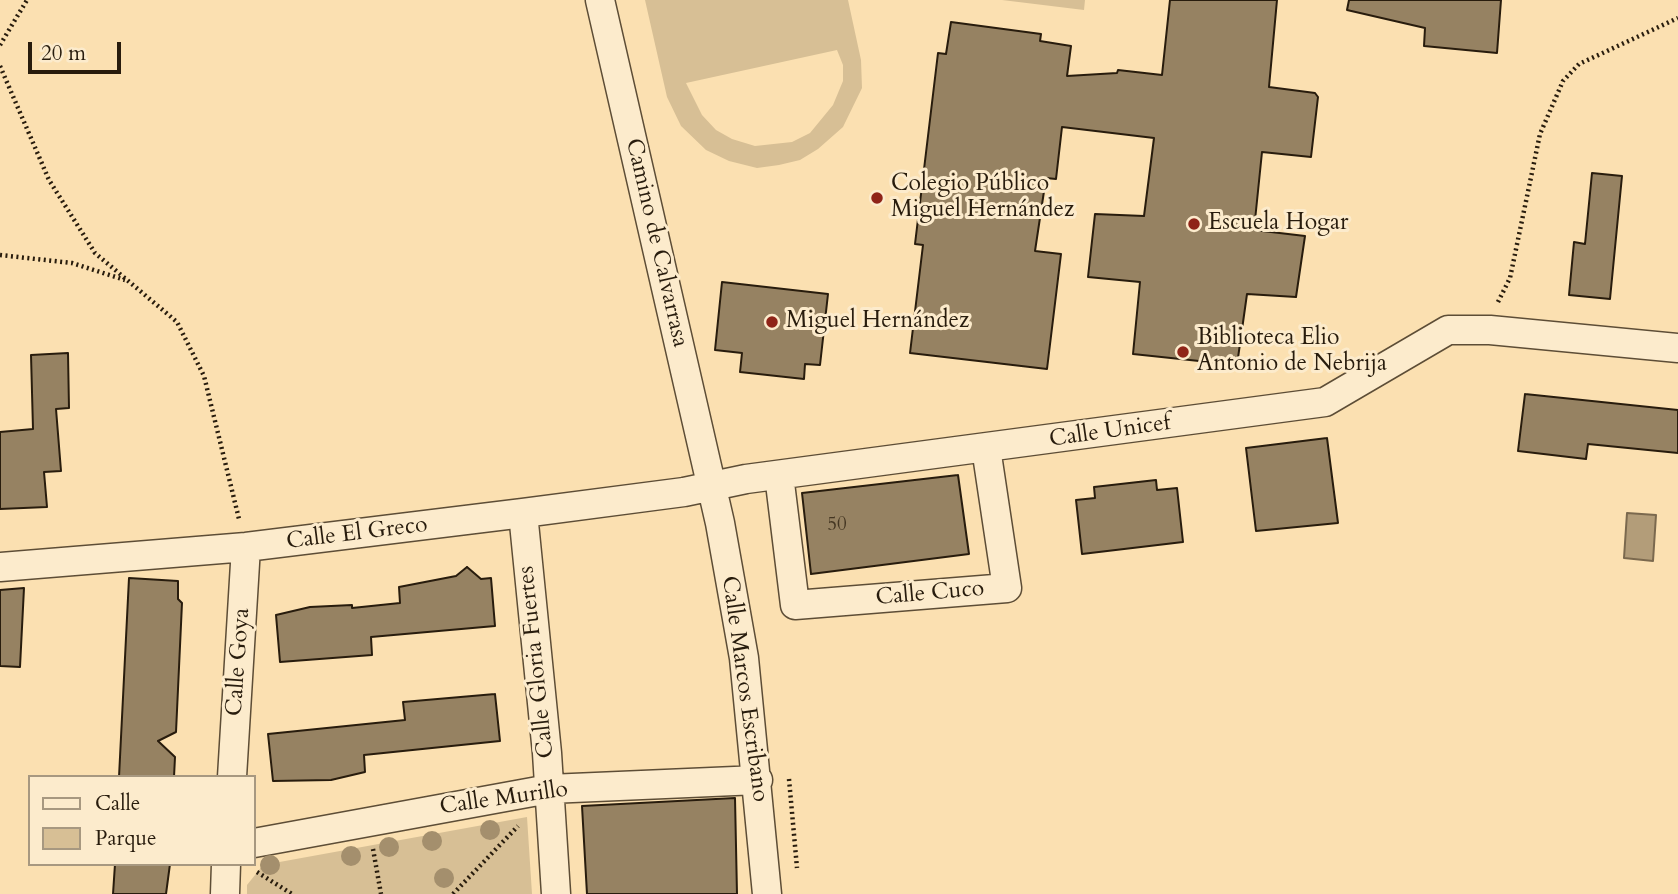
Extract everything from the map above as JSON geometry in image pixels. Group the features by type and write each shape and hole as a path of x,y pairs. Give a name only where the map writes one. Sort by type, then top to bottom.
{"street":[{"name":"Camino de Calvarrasa","path":"600,0 712,486"},
{"name":"Calle Unicef","path":"712,486 1325,401 1448,330 1490,330 1678,348"},
{"name":"Calle Cuco","path":"779,475 795,605 1007,588 986,448"},
{"name":"Calle El Greco","path":"0,567 246,547 523,513 712,486"},
{"name":"Calle Marcos Escribano","path":"712,486 744,658 758,780 767,894"},
{"name":"Calle Gloria Fuertes","path":"523,513 556,894"},
{"name":"Calle Goya","path":"232,775 246,547"},
{"name":"Calle Murillo","path":"256,854 368,820 549,789 758,780"},
{"path":"225,894 238,866"}],"path":[{"path":"0,45 27,0"},
{"path":"1490,330 1499,299 1510,278 1541,134 1563,81 1580,64 1678,18"},
{"path":"0,66 49,180 95,253 177,322 204,376 246,547"},
{"path":"0,255 72,263 128,281"},
{"path":"368,820 381,894"},
{"path":"453,894 522,822"},
{"path":"253,866 292,894"}],"green space":[{"path":"645,0 848,0 861,60 862,88 843,127 818,149 800,160 757,168 729,161 706,150 681,126 667,97","holes":["837,50 843,65 843,81 833,105 810,133 792,142 755,146 732,139 716,130 702,115 686,83"]},
{"path":"1002,0 1085,0 1084,10"},
{"path":"527,817 532,894 247,894 247,885 263,865"}],"shaded area":[{"path":"1627,513 1656,515 1653,561 1624,558"}],"building":[{"path":"1170,0 1277,0 1269,87 1315,93 1318,97 1311,157 1262,152 1254,230 1305,236 1296,297 1247,294 1237,365 1133,354 1140,282 1088,277 1095,214 1144,216 1154,138 1062,127 1056,179 1046,178 1035,251 1061,254 1047,369 910,353 923,245 915,244 938,53 946,54 951,22 1041,34 1040,41 1071,46 1067,76 1117,73 1118,70 1162,75"},
{"path":"1349,0 1501,0 1497,53 1424,46 1425,28 1347,10"},
{"path":"1592,173 1622,176 1610,299 1569,295 1574,242 1585,244"},
{"name":"Miguel Hernández","path":"722,282 828,294 820,365 805,364 804,379 740,372 742,353 715,350"},
{"path":"68,353 69,408 56,409 61,471 44,472 47,507 0,509 0,432 33,429 31,355"},
{"path":"1525,394 1678,410 1678,453 1588,444 1586,459 1518,451"},
{"path":"1327,438 1338,523 1256,531 1246,448"},
{"path":"958,475 969,554 811,574 802,493"},
{"path":"1156,480 1157,490 1177,488 1183,542 1082,554 1076,500 1095,498 1094,487"},
{"path":"467,567 481,579 491,578 495,626 371,637 372,655 280,662 276,615 310,607 352,605 352,608 400,603 399,587 456,576"},
{"path":"129,578 178,581 178,599 182,603 176,732 158,741 175,757 174,775 119,775"},
{"path":"24,588 20,667 0,666 0,590"},
{"path":"495,694 500,741 364,755 365,772 331,780 273,781 268,734 405,720 403,702"},
{"path":"735,798 737,894 587,894 582,806"},
{"path":"115,866 170,866 166,894 113,894"}],"place":[{"name":"Colegio Público Miguel Hernández","path":"877,198"},
{"name":"Escuela Hogar","path":"1194,224"},
{"name":"Miguel Hernández","path":"772,322"},
{"name":"Biblioteca Elio Antonio de Nebrija","path":"1183,352"}]}
